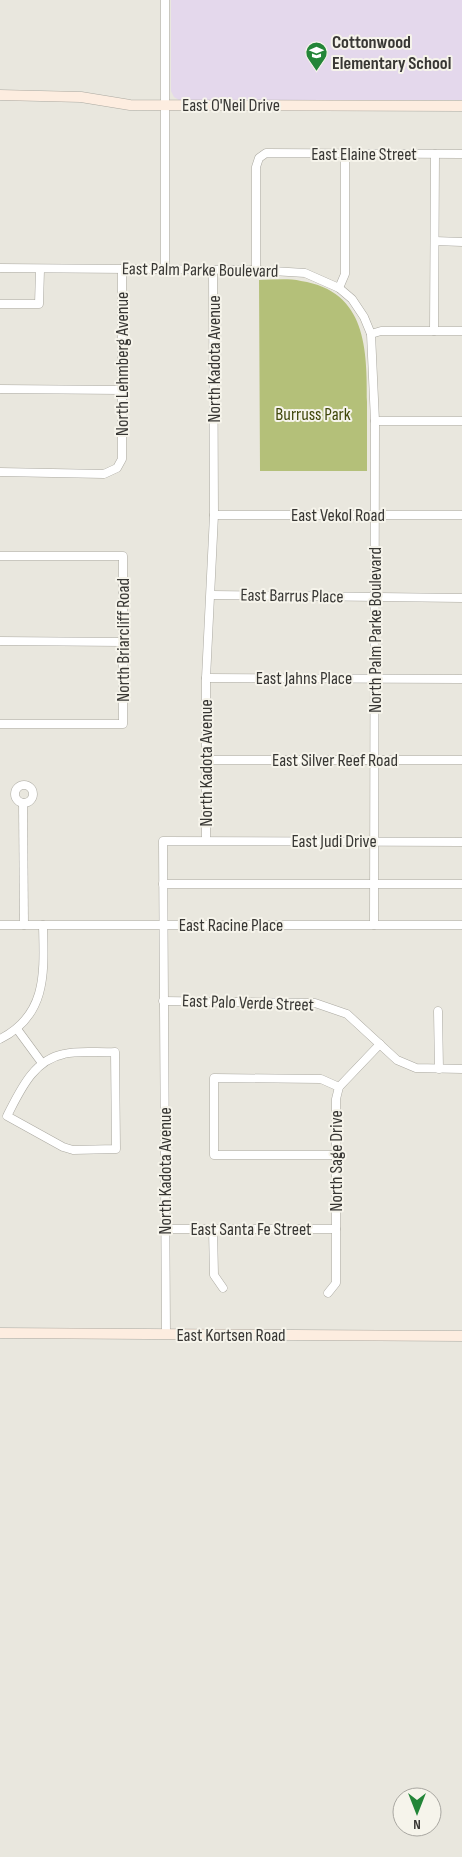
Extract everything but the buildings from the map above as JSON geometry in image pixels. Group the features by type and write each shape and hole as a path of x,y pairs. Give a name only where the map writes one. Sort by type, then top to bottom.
{"street":[{"path":"165,0 165,269"},
{"name":"East O'Neil Drive","path":"0,95 81,97 130,105 462,106"},
{"name":"East Elaine Street","path":"256,270 256,167 259,158 266,153 462,154"},
{"path":"339,288 345,274 345,154"},
{"path":"434,330 435,154"},
{"path":"435,241 462,242"},
{"name":"East Palm Parke Boulevard","path":"0,268 40,270 256,270 305,273 339,288 352,299 364,317 371,334"},
{"name":"North Lehmberg Avenue","path":"0,472 104,474 117,468 122,459 122,269"},
{"path":"0,304 39,304 40,270"},
{"name":"North Kadota Avenue","path":"166,1334 163,841 206,840 208,760 206,678 208,617 212,595 214,515 213,271"},
{"path":"371,334 381,331 462,331"},
{"name":"North Palm Parke Boulevard","path":"371,334 375,421 374,925"},
{"path":"0,388 122,390"},
{"path":"375,421 462,421"},
{"name":"East Vekol Road","path":"214,515 462,515"},
{"name":"North Briarcliff Road","path":"0,556 123,556 123,724 0,724"},
{"name":"East Barrus Place","path":"212,595 462,598"},
{"path":"0,641 123,642"},
{"name":"East Jahns Place","path":"206,678 462,679"},
{"name":"East Silver Reef Road","path":"208,760 462,760"},
{"path":"23,803 24,925"},
{"name":"East Judi Drive","path":"206,840 462,842"},
{"path":"163,884 462,884"},
{"name":"East Racine Place","path":"0,925 462,925"},
{"path":"0,1039 17,1029 36,1004 42,986 43,926"},
{"name":"East Palo Verde Street","path":"164,1001 315,1003 347,1014 397,1060 416,1068 462,1069"},
{"path":"438,1011 439,1069"},
{"path":"17,1029 42,1063"},
{"name":"North Sage Drive","path":"328,1292 336,1283 336,1099 339,1087 380,1044"},
{"path":"115,1052 116,1149 73,1150 63,1147 7,1116 25,1082 42,1063 63,1054 115,1052"},
{"path":"336,1155 214,1155 214,1078 321,1080 339,1087"},
{"name":"East Santa Fe Street","path":"165,1229 336,1229"},
{"path":"213,1229 214,1275 223,1288"},
{"name":"East Kortsen Road","path":"0,1333 462,1336"}],"shaded area":[{"name":"Cottonwood Elementary School","path":"171,0 462,0 462,100 179,100 174,97 171,91"}],"green space":[{"name":"Burruss Park","path":"259,280 296,280 323,287 339,297 351,310 359,326 364,344 366,363 367,471 260,471"}],"place":[{"name":"Cottonwood Elementary School","path":"316,71"}]}
